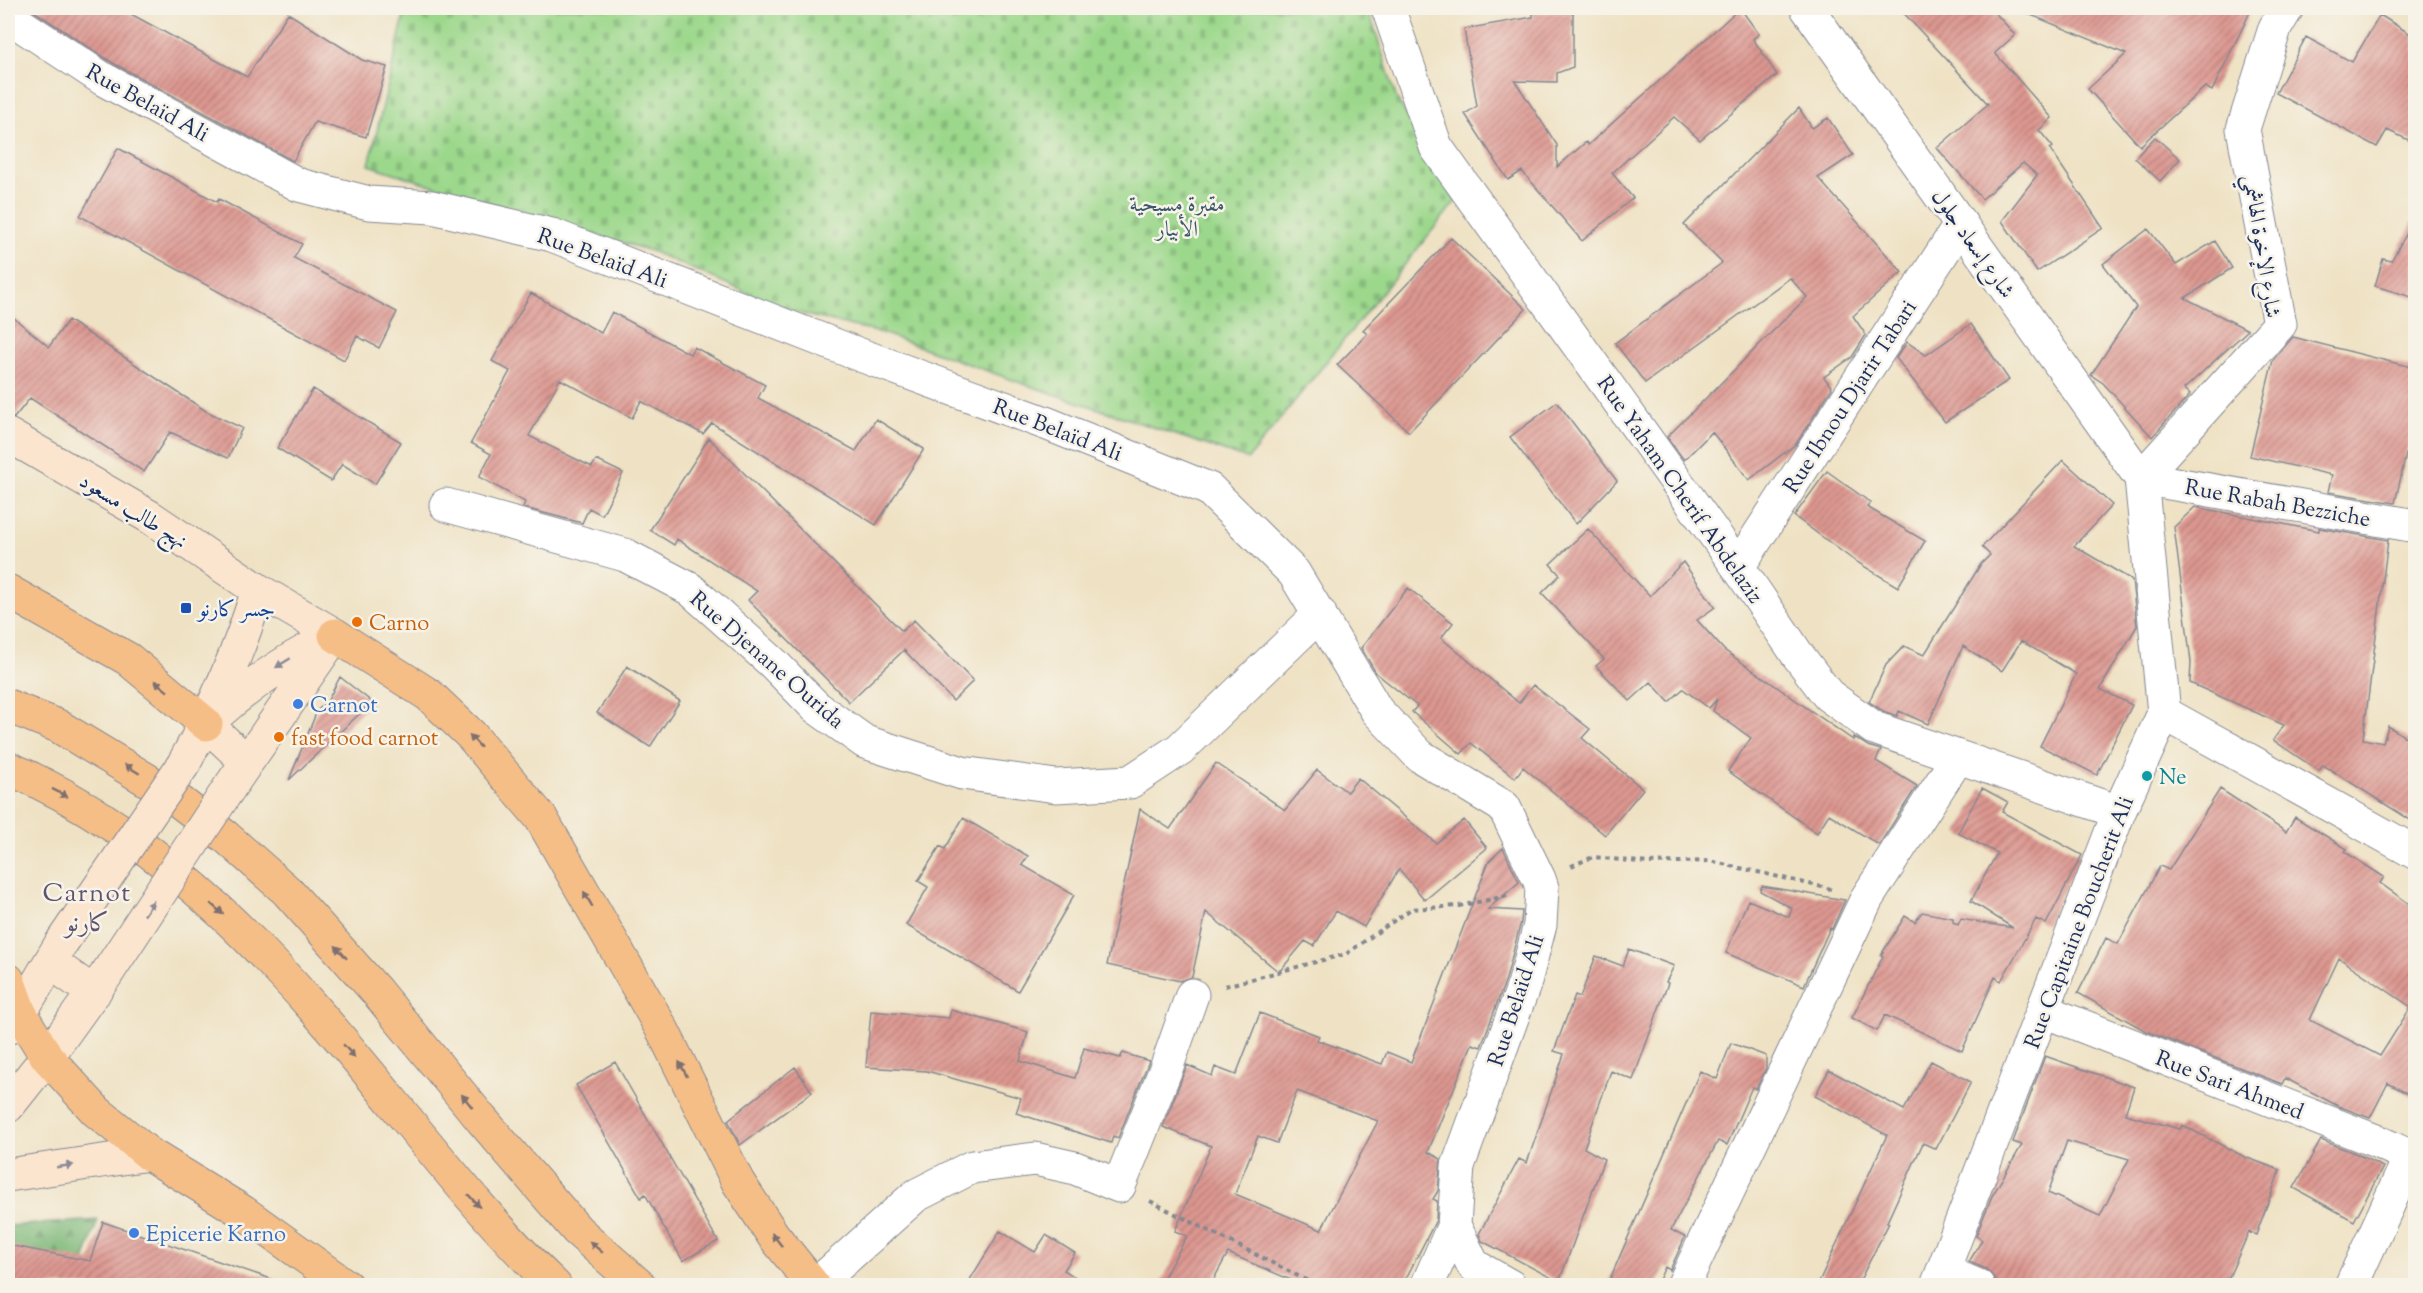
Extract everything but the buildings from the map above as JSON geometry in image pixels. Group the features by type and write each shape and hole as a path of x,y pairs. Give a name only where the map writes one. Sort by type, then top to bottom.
{"highway":[{"path":"8,591 128,659 206,724"},
{"path":"335,635 429,695 471,735 542,818 663,1031 738,1182 773,1235 814,1286"},
{"path":"8,706 58,726 167,792 226,837 287,891 377,992 509,1153 577,1230 640,1286"},
{"path":"8,768 71,798 128,836 232,921 394,1103 461,1186 555,1286"},
{"path":"8,980 14,1020 96,1111 149,1154 243,1212 346,1286"}],"main road":[{"name":"نهج طالب مسعود","path":"8,435 150,517 258,590 335,635"},
{"path":"14,1020 56,952 183,765 206,724 237,654 258,590"},
{"path":"206,724 267,673 300,652 335,635"},
{"path":"8,1106 100,984 246,761 335,635"},
{"path":"206,724 246,761"},
{"path":"56,952 100,984"},
{"path":"8,1175 149,1154"}],"street":[{"name":"Rue Yaham Cherif Abdelaziz","path":"1388,8 1436,147 1828,695 1874,728 2119,812"},
{"name":"شارع إسعاد جلول","path":"1807,8 2140,478"},
{"name":"شارع الإخوة الهاشمي","path":"2140,478 2280,324 2242,129 2276,28 2288,8"},
{"name":"Rue Belaïd Ali","path":"12,19 103,79 299,185 369,203 432,207 552,235 855,353 1048,424 1209,489 1294,573 1377,711 1419,756 1504,807 1542,888 1540,925 1524,985 1458,1166 1454,1225 1473,1265 1510,1286"},
{"name":"Rue Ibnou Djarir Tabari","path":"1738,567 1961,224"},
{"name":"Rue Rabah Bezziche","path":"2140,478 2415,526"},
{"path":"2140,478 2164,712 2415,853"},
{"name":"Rue Djenane Ourida","path":"446,505 625,555 690,589 773,663 816,707 865,742 962,773 1056,786 1130,782 1180,749 1320,614"},
{"name":"Rue Capitaine Boucherit Ali","path":"1940,1278 2119,812 2164,712"},
{"path":"1683,1286 1867,898 1958,757"},
{"path":"814,1286 915,1196 972,1167 1035,1159 1075,1168 1119,1186 1167,1066 1192,995"},
{"name":"Rue Sari Ahmed","path":"2044,1011 2376,1141 2413,1158"},
{"path":"2351,1286 2413,1158"},
{"path":"1427,1286 1454,1225"},
{"path":"1940,1278 1978,1286"}],"path":[{"path":"1119,1186 1318,1286"}],"green space":[{"name":"مقبرة مسيحية الأبيار","path":"406,8 1368,8 1396,97 1456,201 1248,459 1021,383 885,334 787,310 651,251 509,210 369,165"},
{"path":"98,1220 76,1285 62,1285 8,1266 8,1226"}],"place":[{"name":"جسر كارنو","path":"186,608"},
{"name":"Carno","path":"357,622"},
{"name":"Carnot","path":"298,704"},
{"name":"fast food carnot","path":"279,737"},
{"name":"Ne","path":"2147,776"},
{"name":"Epicerie Karno","path":"134,1233"}],"district":[{"name":"Carnot كارنو","path":"87,907"}]}
